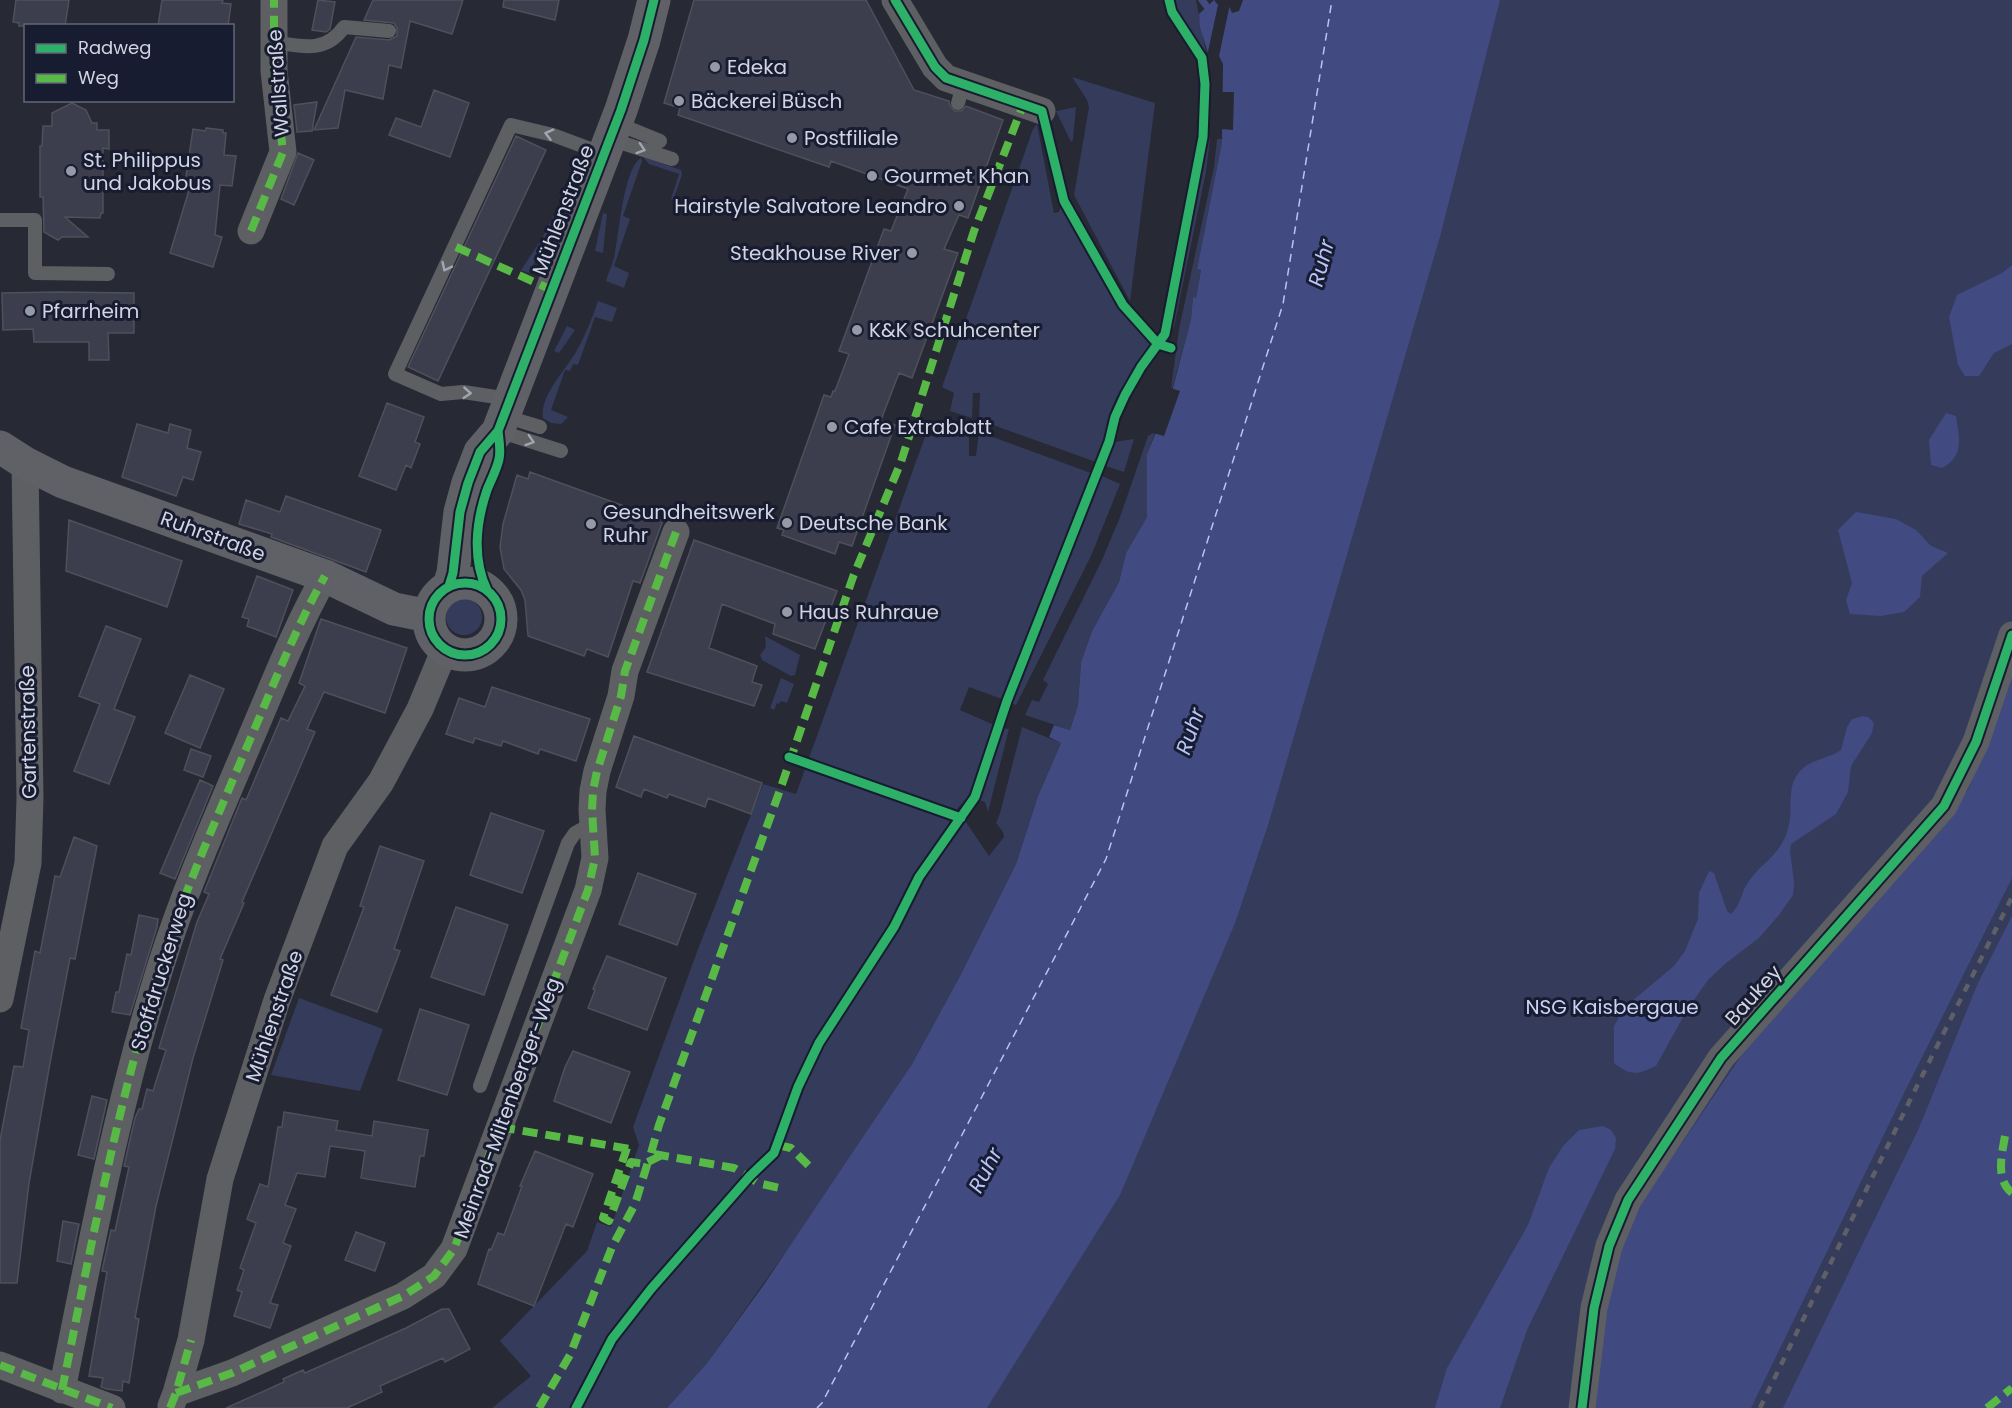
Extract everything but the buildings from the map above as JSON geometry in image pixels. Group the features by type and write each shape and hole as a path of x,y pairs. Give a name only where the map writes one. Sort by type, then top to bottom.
{"main road":[{"name":"Mühlenstraße","path":"429,616 432,604 438,594 449,586 453,573 460,512 468,483 480,452 504,415 610,139 644,40 654,0"},
{"name":"Mühlenstraße","path":"447,650 457,654 476,653 490,645 500,625 500,612 496,601 487,590 480,574 477,549 479,521 486,492 499,458 504,415"},
{"name":"Ruhrstraße","path":"13,455 63,482 325,576 394,609 429,616"},
{"path":"449,586 476,584 487,590"},
{"path":"429,616 430,630 447,650"}],"street":[{"name":"Wallstraße","path":"251,231 284,153 274,71 274,0"},
{"path":"895,0 935,67 961,94 1042,111"},
{"name":"Gartenstraße","path":"0,999 7,927 28,863 30,798 13,455"},
{"name":"Meinrad-Miltenberger-Weg","path":"173,1400 403,1296 434,1275 454,1249 588,890 595,858 593,791 597,771 621,696 626,671 676,532"},
{"name":"Stoffdruckerweg","path":"62,1390 113,1140 161,966 189,882 284,660 325,576"},
{"name":"Baukey","path":"1582,1408 1594,1308 1609,1246 1628,1200 1721,1058 1944,806 1976,742 2012,635"},
{"name":"Mühlenstraße","path":"173,1400 196,1314 220,1179 277,1000 335,846 381,782 420,709 447,650"},
{"path":"0,1365 112,1408"}],"lane":[{"path":"274,42 296,46 325,45 336,38 344,27 389,32"},
{"path":"561,451 463,392 441,394 395,374 511,125 553,135 660,141"},
{"path":"610,139 672,159"},
{"path":"0,220 35,220 35,273 108,274"},
{"path":"504,415 540,427"},
{"path":"480,1086 568,843 575,833 593,823"}],"green space":[{"path":"1173,0 1196,0 1209,58 1211,91 1209,91 1206,56 1177,13"},
{"name":"NSG Kaisbergaue","path":"1452,0 2012,0 2012,1383 1986,1408 946,1408"},
{"path":"1072,77 1155,103 1130,301 1074,195 1089,107"},
{"path":"1076,107 1073,140 1071,142 1056,111"},
{"path":"1037,124 1054,213 1059,212 1061,207 1120,310 1153,348 1133,371 1112,406 1104,445 1096,462 979,420 980,393 973,393 972,418 950,411 954,393 942,387 1033,129"},
{"path":"1206,139 1210,139 1206,172 1174,327 1169,330 1202,171"},
{"path":"1217,139 1222,139 1222,142 1197,269 1201,270 1196,298 1193,298 1191,319 1172,389 1179,329 1214,167"},
{"path":"643,157 681,170 682,175 673,200 671,199 679,174 649,164"},
{"path":"641,158 642,161 623,216 630,219 614,266 629,273 624,288 606,281 614,258 626,189 630,175"},
{"path":"563,198 567,199 529,273 521,270 541,240"},
{"path":"603,213 607,214 603,253 595,251"},
{"path":"598,301 617,308 612,322 595,317 578,365 573,364 570,371 565,370 551,410 568,417 561,424 551,423 543,418 545,401 579,346"},
{"path":"567,326 575,330 559,353 554,351"},
{"path":"945,422 969,430 969,456 976,456 979,432 1091,473 1002,699 969,687 960,710 994,725 969,796 957,809 989,856 1004,837 996,823 1022,727 1061,743 1038,796 1016,864 960,976 912,1064 817,1208 707,1363 667,1408 492,1408 531,1376 500,1341 587,1251 597,1222 611,1227 639,1145 633,1127 698,949 763,784 796,794 926,434 938,438"},
{"path":"1155,433 1147,454 1147,517 1126,553 1119,582 1092,631 1081,662 1078,705 1070,730 1025,715 1032,700 1039,702 1048,684 1043,680 1102,560 1120,517 1148,436"},
{"path":"1134,439 1124,472 1106,466 1114,442"},
{"path":"1102,476 1120,484 1091,556 1016,705 1011,703"},
{"path":"464,599 476,605 482,617 476,629 464,635 452,629 446,617 452,605"},
{"path":"765,636 800,655 795,675 791,676 762,660 760,655 766,647"},
{"path":"781,678 794,684 787,703 781,701 777,703 774,710 770,708"},
{"path":"1003,728 1009,729 988,812 985,802 979,800"},
{"path":"299,998 383,1029 360,1091 271,1075"}],"shaded area":[{"path":"2012,674 2012,878 1907,1087 1751,1408 1592,1408 1600,1318 1629,1224 1765,1021 1948,818 1969,788"},
{"path":"2012,916 2012,1408 1783,1408 1919,1128 1978,983"}],"water":[{"name":"Ruhr","path":"1214,0 1217,4 1229,6 1232,13 1239,11 1243,0 1500,0 1441,233 1268,825 1235,923 1120,1195 987,1408 667,1408 707,1363 765,1283 912,1064 960,976 1016,864 1038,796 1061,743 1049,737 1054,725 1070,730 1078,705 1081,662 1092,631 1119,582 1126,553 1147,517 1147,454 1170,399 1191,319 1193,297 1196,298 1201,270 1197,269 1222,142 1223,64 1220,58 1208,53 1200,27 1199,14"},
{"path":"2012,265 2012,344 1994,353 1979,376 1965,376 1958,365 1949,317 1957,295 2002,273"},
{"path":"1946,413 1956,416 1959,446 1954,458 1942,468 1931,465 1929,440"},
{"path":"1856,512 1896,519 1916,530 1931,546 1948,553 1922,576 1920,597 1904,612 1881,616 1850,614 1846,600 1852,583 1838,530"},
{"path":"1868,717 1874,723 1872,733 1851,766 1848,792 1836,814 1791,844 1793,895 1779,915 1759,938 1708,980 1687,1010 1656,1066 1634,1073 1614,1063 1614,1026 1625,1007 1674,966 1685,951 1698,919 1699,893 1709,871 1714,873 1727,911 1731,914 1749,881 1777,850 1786,835 1790,818 1791,790 1800,771 1809,764 1841,750 1847,727 1852,719"},
{"path":"1603,1126 1611,1130 1616,1138 1615,1149 1527,1330 1500,1408 1435,1408 1447,1368 1528,1225 1549,1168 1563,1146 1579,1130"}],"pier":[{"path":"1217,1 1230,4 1220,59 1207,56"},
{"path":"1222,92 1234,92 1233,130 1221,129"},
{"path":"1171,388 1180,391 1164,436 1153,433"}],"waterway":[{"path":"1202,0 1211,12"}],"ferry route":[{"path":"817,1408 822,1403 1106,859 1283,304 1332,0"}],"railway":[{"path":"1760,1408 2012,897"}],"marked path":[{"path":"251,231 283,152 274,71 274,0"},
{"path":"651,1153 853,577 901,462 974,231 1023,105"},
{"path":"456,247 552,290"},
{"path":"176,1393 232,1373 403,1296 434,1276 454,1249 588,890 595,858 592,810 597,771 621,696 625,671 676,532"},
{"path":"62,1390 118,1123 161,965 214,825 285,658 325,576"},
{"path":"500,1127 630,1149"},
{"path":"2005,1136 2001,1166 2003,1181 2012,1193"},
{"path":"778,1145 791,1148 810,1167"},
{"path":"627,1148 603,1218 609,1221 631,1162 644,1164 660,1156"},
{"path":"654,1154 734,1168 758,1183 784,1189"},
{"path":"539,1408 570,1355 612,1247 635,1204 648,1162"},
{"path":"170,1408 191,1340"},
{"path":"0,1365 112,1408"},
{"path":"1987,1408 2012,1388"}],"cycle path":[{"path":"449,586 453,573 460,512 468,483 480,452 498,431 621,110 644,40 654,0"},
{"path":"895,0 935,67 946,78 1042,111 1064,201 1123,305 1158,344 1171,348"},
{"path":"576,1408 612,1339 651,1289 750,1176 774,1153 798,1087 819,1043 894,927 919,877 975,797 1007,701 1109,442 1115,417 1141,367 1165,334 1203,137 1205,84 1202,58 1172,12 1169,0"},
{"path":"487,590 479,566 477,540 483,502 499,459 498,431"},
{"path":"465,583 485,589 495,599 501,619 495,639 485,649 465,655 445,649 435,639 429,619 435,599 445,589 465,583"},
{"path":"1582,1408 1594,1308 1609,1246 1628,1200 1721,1058 1944,806 1976,742 2012,635"},
{"path":"789,757 961,818"}],"place":[{"name":"Edeka","path":"715,67"},
{"name":"Bäckerei Büsch","path":"679,101"},
{"name":"Postfiliale","path":"792,138"},
{"name":"St. Philippus und Jakobus","path":"71,171"},
{"name":"Gourmet Khan","path":"872,176"},
{"name":"Hairstyle Salvatore Leandro","path":"959,206"},
{"name":"Steakhouse River","path":"912,253"},
{"name":"Pfarrheim","path":"30,311"},
{"name":"K&K Schuhcenter","path":"857,330"},
{"name":"Cafe Extrablatt","path":"832,427"},
{"name":"Deutsche Bank","path":"787,523"},
{"name":"Gesundheitswerk Ruhr","path":"591,524"},
{"name":"Haus Ruhraue","path":"787,612"}]}
